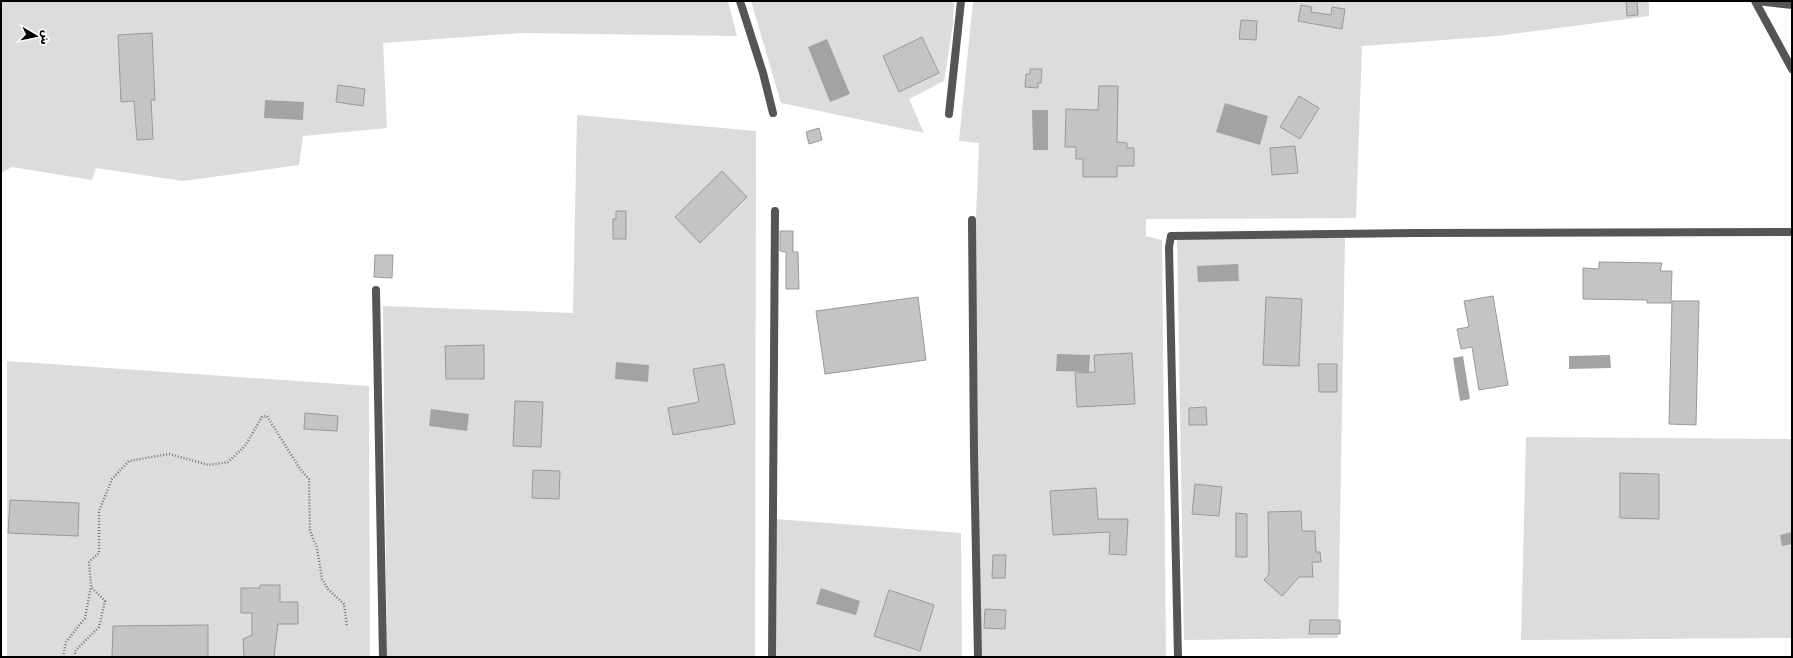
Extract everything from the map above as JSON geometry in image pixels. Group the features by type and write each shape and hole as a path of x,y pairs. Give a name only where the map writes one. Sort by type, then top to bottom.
{"street":[{"path":"740,1 763,73 773,114"},
{"path":"949,114 961,1"},
{"path":"1756,1 1792,5"},
{"path":"1756,1 1792,69"},
{"path":"772,657 775,211"},
{"path":"972,220 978,657"},
{"path":"1178,657 1169,255 1171,236 1415,233 1792,232"},
{"path":"376,290 382,657"}],"path":[{"path":"63,657 66,642 85,618 91,586 89,562 99,553 99,511 112,480 129,461 169,454 209,465 228,462 245,446 262,416 267,416 300,469 309,479 310,531 317,548 322,579 328,589 344,604 347,627"},
{"path":"75,657 75,651 99,627 105,601 91,586"}],"shaded area":[{"path":"1,1 728,1 737,36 522,33 383,43 387,128 303,136 299,165 183,181 96,168 92,180 12,167 1,173"},
{"path":"751,1 954,1 953,24 944,81 909,99 924,133 781,103"},
{"path":"973,1 1649,1 1649,16 1497,36 1362,46 1356,218 1146,219 1146,236 1162,240 1166,657 981,657 974,442 975,244 979,143 959,141"},
{"path":"827,39 850,94 830,102 808,47"},
{"path":"265,100 304,102 303,120 264,118"},
{"path":"1225,103 1268,116 1260,145 1216,132"},
{"path":"1032,110 1048,110 1048,150 1033,150"},
{"path":"577,115 756,131 755,657 387,657 383,306 573,313"},
{"path":"1177,237 1345,238 1338,638 1184,640"},
{"path":"1238,264 1239,281 1198,282 1197,266"},
{"path":"1057,354 1090,355 1089,372 1056,371"},
{"path":"1610,355 1611,368 1569,369 1569,356"},
{"path":"1463,356 1470,399 1460,401 1453,358"},
{"path":"7,361 369,386 370,657 7,657"},
{"path":"616,362 649,365 648,382 615,379"},
{"path":"431,409 469,414 467,431 429,426"},
{"path":"1526,437 1792,439 1792,638 1521,640"},
{"path":"775,519 961,533 962,657 775,657"},
{"path":"1792,532 1792,544 1782,546 1780,535"},
{"path":"821,588 860,601 856,615 816,604"}],"building":[{"path":"1626,1 1637,1 1638,15 1627,16"},
{"path":"1301,5 1312,7 1311,12 1331,15 1332,7 1345,9 1342,29 1298,21"},
{"path":"1241,20 1257,21 1256,40 1239,39"},
{"path":"152,33 155,100 151,100 153,139 137,140 134,101 121,102 118,35"},
{"path":"922,37 939,73 899,92 883,56"},
{"path":"1030,69 1042,69 1041,83 1038,83 1038,88 1025,87 1026,74 1030,74"},
{"path":"338,85 365,89 363,106 336,102"},
{"path":"1099,86 1118,86 1117,142 1127,143 1127,148 1134,148 1134,166 1117,166 1117,177 1083,177 1083,159 1076,159 1076,147 1065,147 1066,109 1098,110"},
{"path":"1299,96 1319,108 1300,139 1280,127"},
{"path":"819,128 822,140 809,144 806,132"},
{"path":"1295,146 1298,173 1272,175 1270,148"},
{"path":"722,171 747,197 700,243 675,217"},
{"path":"616,211 626,211 626,239 613,239 613,219 616,219"},
{"path":"780,231 793,231 793,252 798,252 799,289 786,289 786,252 780,251"},
{"path":"375,255 393,255 392,278 374,277"},
{"path":"1599,262 1662,263 1660,271 1672,271 1671,303 1647,303 1647,300 1583,299 1583,268 1599,269"},
{"path":"1493,296 1508,385 1479,390 1472,347 1461,349 1457,329 1469,327 1464,301"},
{"path":"918,297 926,360 825,374 816,311"},
{"path":"1266,297 1302,299 1299,366 1263,365"},
{"path":"1672,301 1699,301 1696,425 1669,424"},
{"path":"484,345 484,379 446,379 445,346"},
{"path":"1132,353 1135,404 1077,407 1075,373 1095,372 1094,355"},
{"path":"724,364 735,424 673,435 668,408 699,402 693,369"},
{"path":"1318,364 1337,364 1337,392 1319,392"},
{"path":"515,401 543,402 541,447 513,446"},
{"path":"1206,407 1207,425 1189,425 1189,408"},
{"path":"305,413 338,416 337,431 304,429"},
{"path":"533,470 560,471 559,499 532,498"},
{"path":"1620,473 1659,474 1659,519 1620,518"},
{"path":"1195,484 1222,487 1219,516 1192,514"},
{"path":"1096,488 1098,519 1128,519 1126,555 1109,554 1110,532 1053,535 1050,491"},
{"path":"10,500 79,503 78,536 8,533"},
{"path":"1301,511 1302,531 1315,531 1316,552 1320,552 1321,562 1312,562 1313,577 1299,577 1282,596 1264,580 1269,574 1268,512"},
{"path":"1236,513 1247,514 1247,557 1236,557"},
{"path":"993,555 1006,555 1005,578 992,578"},
{"path":"260,585 280,585 280,602 298,602 298,624 278,624 274,657 244,657 243,639 252,635 252,613 241,613 241,588 260,588"},
{"path":"889,590 934,605 920,651 874,636"},
{"path":"985,609 1006,610 1005,629 984,628"},
{"path":"1310,620 1340,620 1340,634 1309,634"},
{"path":"208,625 208,657 112,657 113,626"}]}
